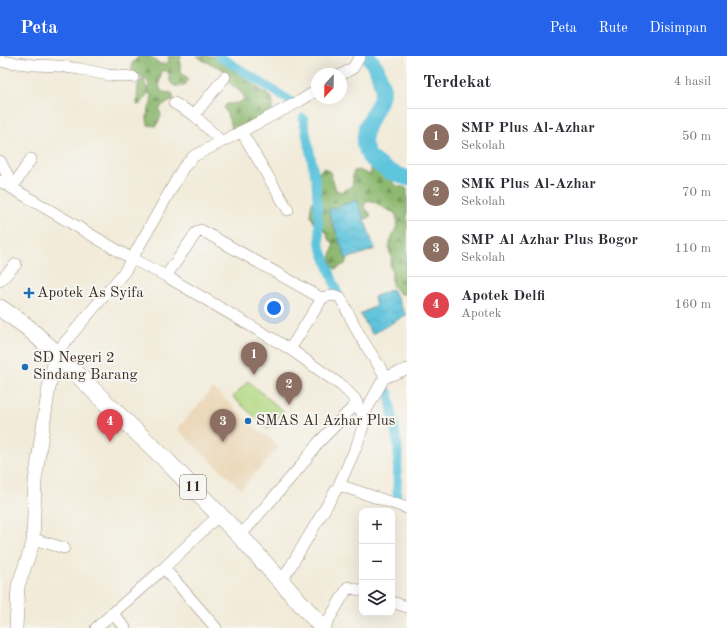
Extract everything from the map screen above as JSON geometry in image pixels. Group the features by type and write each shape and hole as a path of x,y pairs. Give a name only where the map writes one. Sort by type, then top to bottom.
{"main road":[{"name":"11","path":"0,308 26,326 56,353 163,457 220,514 282,581 321,627"}],"street":[{"path":"347,72 353,68 360,57"},
{"path":"0,61 34,66 58,66 108,75 133,77"},
{"path":"194,115 224,77"},
{"path":"16,628 18,586 30,553 33,539 36,481 48,393 56,353 125,271 183,168 194,156 311,94"},
{"path":"174,103 194,115 221,141"},
{"path":"241,131 288,210"},
{"path":"7,185 31,159"},
{"path":"0,161 8,176 7,185"},
{"path":"7,185 132,259 166,276 290,349 342,386 357,403 363,416 363,426 357,445 339,485 282,581"},
{"path":"166,276 196,233 201,230 321,298 333,295 340,298 360,336 386,377"},
{"path":"0,281 16,264"},
{"path":"290,349 320,302 321,298"},
{"path":"363,416 382,381 386,377 407,369"},
{"path":"240,536 300,467 318,442 357,403"},
{"path":"339,485 407,508"},
{"path":"96,628 164,568 220,514"},
{"path":"33,539 64,548"},
{"path":"164,568 216,628"},
{"path":"321,627 348,587 359,591"},
{"path":"113,614 125,628"}],"shaded area":[{"path":"213,388 262,434 267,436 279,447 241,489 177,429"}],"green space":[{"path":"139,56 151,57 160,64 167,64 169,60 168,56 182,56 180,59 180,72 188,78 186,84 179,86 173,85 170,81 169,73 163,69 160,89 162,92 172,93 174,100 164,104 159,109 161,116 156,126 148,125 147,115 152,99 149,92 141,104 137,105 138,84 143,78 146,87 149,88 149,84 144,77 132,75 132,63"},
{"path":"197,56 226,56 244,74 247,80 271,97 273,104 272,111 262,122 241,125 230,137 223,136 223,134 230,131 232,127 224,107 227,104 239,103 244,98 243,94 227,81 223,69 204,61"},
{"path":"375,166 383,171 395,185 407,189 407,292 404,294 400,294 392,285 389,247 397,224 396,216 393,212 375,202 368,200 364,205 365,209 370,213 370,217 367,219 363,218 349,203 338,207 330,216 330,219 333,226 340,232 344,240 348,256 345,264 335,269 330,258 333,249 333,242 328,239 327,233 324,230 320,230 311,216 311,207 319,193 318,176 321,170 324,168 330,172 336,190 342,192 352,186 354,171 358,170 371,175 371,167"},
{"path":"248,381 284,412 268,429 233,397"}],"water":[{"path":"357,200 375,249 346,259 328,210"},
{"path":"392,289 406,315 372,334 360,314 376,306 374,297"}],"waterway":[{"path":"219,56 292,102"},
{"path":"368,56 377,69 383,89 380,101 366,128 364,144 369,157 388,171 407,178"},
{"path":"303,118 316,182 320,245 338,294"},
{"path":"389,393 398,449 397,494"}],"place":[{"name":"Apotek As Syifa","path":"29,293"},
{"name":"SD Negeri 2 Sindang Barang","path":"25,367"},
{"name":"SMP Plus Al-Azhar","path":"254,375"},
{"name":"SMK Plus Al-Azhar","path":"289,405"},
{"name":"SMAS Al Azhar Plus","path":"248,421"},
{"name":"Apotek Delfi","path":"110,442"},
{"name":"SMP Al Azhar Plus Bogor","path":"223,442"}]}
